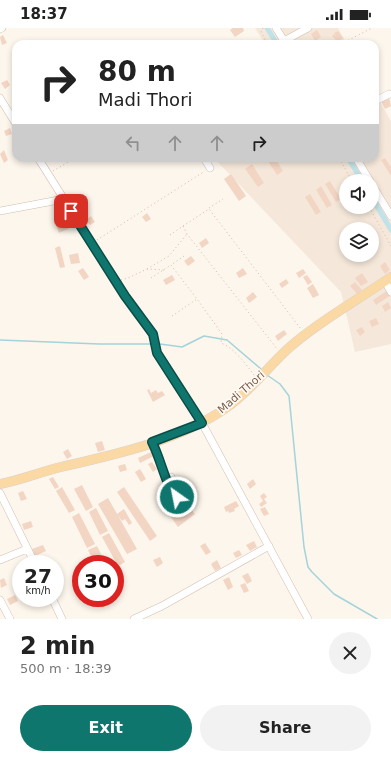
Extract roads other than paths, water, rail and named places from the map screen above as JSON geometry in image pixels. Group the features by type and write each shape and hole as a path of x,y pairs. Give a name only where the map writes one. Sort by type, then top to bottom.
{"main road":[{"name":"Madi Thori","path":"0,484 20,480 60,467 92,460 152,442 202,423 227,408 258,380 282,354 305,334 388,279"}],"street":[{"path":"276,28 284,40"},
{"path":"288,40 308,28"},
{"path":"379,99 388,94"},
{"path":"0,98 12,118"},
{"path":"40,162 115,280 153,334 157,353 202,423 308,619"},
{"path":"206,162 210,168"},
{"path":"358,162 366,174"},
{"path":"379,196 391,216"},
{"path":"0,211 64,199"},
{"path":"388,279 391,292"},
{"path":"152,442 158,454 167,484 174,496 177,497 178,490 171,476"},
{"path":"0,493 30,555"},
{"path":"134,619 162,606 269,546"},
{"path":"0,560 27,549"},
{"path":"0,600 10,619"},
{"path":"56,607 62,618"}],"waterway":[{"path":"267,28 274,40"},
{"path":"350,162 358,174"},
{"path":"379,210 391,230"},
{"path":"160,344 182,347 204,336 227,340 261,369"},
{"path":"0,340 99,344 152,344"},
{"path":"267,375 280,384 289,396 304,547 308,567 334,594 377,619"}]}
